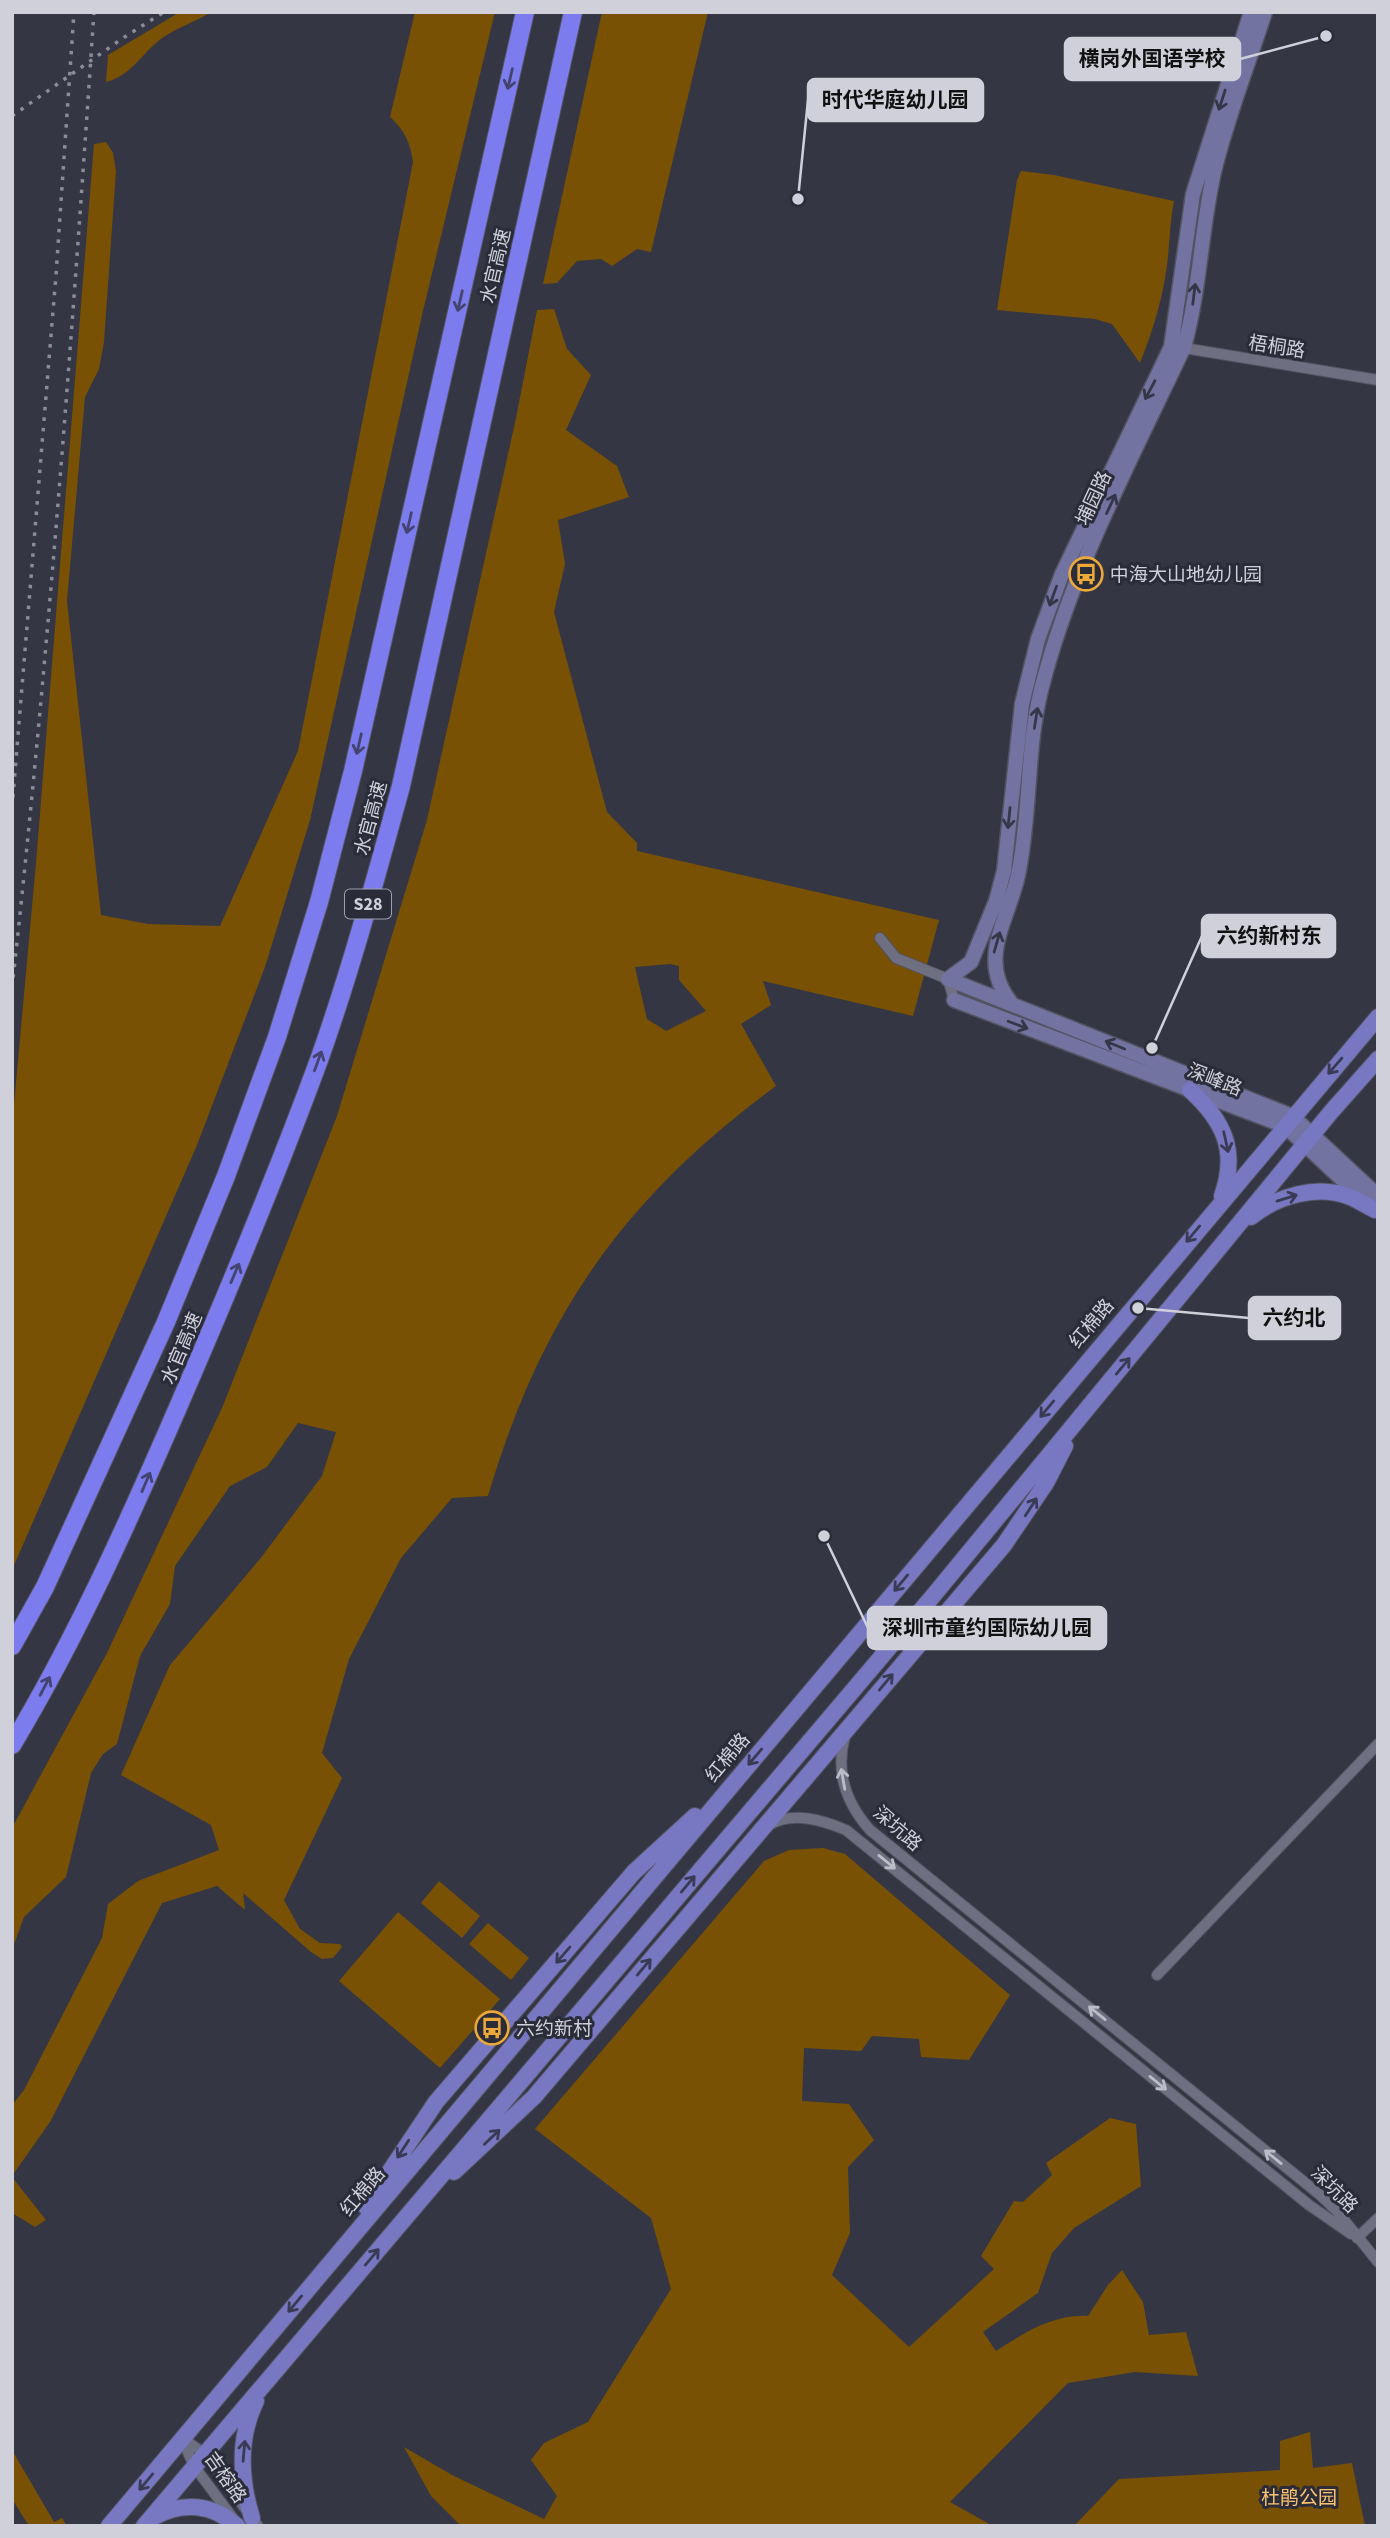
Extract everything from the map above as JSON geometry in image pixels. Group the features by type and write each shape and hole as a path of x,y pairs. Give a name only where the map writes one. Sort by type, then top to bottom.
{"highway":[{"name":"水官高速","path":"12,1646 51,1574 166,1322 226,1176 277,1037 319,902 353,771 525,12"},
{"name":"水官高速","path":"12,1745 72,1635 139,1498 268,1195 320,1057 366,913 401,786 573,12"}],"main road":[{"name":"红棉路","path":"109,2526 1378,1017"},
{"path":"146,2523 933,1596 1378,1059"},
{"path":"1190,1090 1208,1106 1221,1125 1227,1143 1230,1162 1227,1182 1219,1204"},
{"path":"1231,1235 1254,1214 1278,1200 1303,1193 1327,1192 1349,1196 1377,1207"},
{"path":"406,2217 534,2097 1018,1525 1046,1483 1079,1418"},
{"path":"146,2523 165,2511 199,2506 246,2524 243,2456 246,2432 252,2410 265,2384"}],"street":[{"name":"埔园路","path":"1012,1004 998,982 994,953 1018,874 1031,750 1044,681 1057,633 1080,571 1178,347 1193,194 1251,12"},
{"name":"埔园路","path":"948,979 971,962 996,901 1003,871 1022,704 1038,639 1062,574 1079,536 1190,328 1202,233 1215,169 1265,12"},
{"name":"梧桐路","path":"1178,347 1378,380"},
{"name":"深峰路","path":"880,938 896,958 1288,1121 1377,1207"},
{"name":"深峰路","path":"948,979 954,1000 1190,1090 1288,1121"},
{"name":"深坑路","path":"856,1717 845,1738 841,1776 847,1797 856,1814 870,1830 1318,2194 1335,2210 1357,2238"},
{"path":"1157,1975 1378,1744"},
{"name":"深坑路","path":"761,1830 775,1821 807,1818 846,1830 1309,2205 1357,2238"},
{"path":"1378,2218 1357,2238 1378,2262"},
{"name":"吉榕路","path":"182,2438 246,2524"},
{"name":"吉榕路","path":"182,2438 246,2524"}],"green space":[{"path":"180,12 212,12 162,38 122,75 106,82 108,55"},
{"path":"415,12 495,12 422,315 310,820 265,967 197,1145 12,1570 12,1126 94,144 106,142 113,153 116,171 104,342 99,369 85,397 67,601 101,915 148,924 220,926 298,751 413,162 406,137 390,117"},
{"path":"602,12 708,12 651,252 637,249 612,266 601,259 577,261 557,283 543,284"},
{"path":"1021,171 1054,175 1174,201 1163,289 1140,363 1112,324 1095,319 997,310 1017,180"},
{"path":"554,309 567,349 591,375 566,430 617,466 629,497 558,520 565,564 554,612 607,812 637,843 637,851 939,920 913,1016 763,981 771,1005 741,1024 776,1086 722,1128 674,1172 632,1217 595,1265 563,1316 534,1371 488,1496 452,1498 401,1558 349,1659 322,1753 342,1778 284,1900 300,1929 320,1943 340,1944 342,1947 333,1958 322,1959 243,1893 245,1910 217,1886 162,1903 50,2122 12,2176 12,2105 24,2090 102,1938 108,1904 138,1881 219,1850 211,1825 121,1775 170,1665 260,1559 322,1476 336,1432 298,1423 267,1467 230,1486 175,1566 170,1604 140,1656 117,1744 103,1754 91,1773 66,1877 24,1917 12,1950 12,1828 107,1653 222,1408 337,1116 427,820 516,418 537,310","holes":["670,964 679,966 679,980 706,1011 666,1031 647,1019 635,967"]},
{"path":"823,1848 845,1854 1010,1995 969,2060 921,2057 919,2039 872,2036 861,2051 804,2048 802,2101 849,2104 874,2140 848,2167 850,2233 832,2275 909,2347 994,2269 981,2256 1014,2201 1023,2202 1052,2175 1046,2163 1110,2118 1136,2124 1141,2186 1074,2228 1052,2253 1038,2293 983,2332 996,2351 1028,2331 1051,2321 1088,2316 1108,2285 1122,2270 1143,2302 1149,2335 1186,2332 1198,2376 1135,2372 1068,2383 950,2502 993,2526 461,2526 431,2496 404,2447 452,2475 544,2519 557,2496 531,2460 544,2443 588,2422 671,2289 651,2218 535,2129 764,1861 789,1850"},
{"path":"439,1881 480,1916 462,1938 421,1903"},
{"path":"398,1912 500,1999 440,2068 339,1981"},
{"path":"488,1923 529,1958 511,1980 469,1944"},
{"path":"12,2177 46,2220 35,2227 12,2213"},
{"name":"杜鹃公园","path":"1310,2432 1313,2468 1352,2463 1365,2526 1074,2526 1119,2479 1280,2470 1280,2441"},
{"path":"12,2450 54,2522 62,2518 67,2526 29,2526 12,2499"}],"railway":[{"path":"12,808 56,275 74,12"},
{"path":"12,988 58,500 94,12"},
{"path":"12,116 164,12"}],"place":[{"name":"横岗外国语学校","path":"1326,36"},
{"name":"时代华庭幼儿园","path":"798,199"},
{"name":"中海大山地幼儿园","path":"1086,574"},
{"name":"六约新村东","path":"1152,1048"},
{"name":"六约北","path":"1138,1308"},
{"name":"深圳市童约国际幼儿园","path":"824,1536"},
{"name":"六约新村","path":"492,2028"}]}
